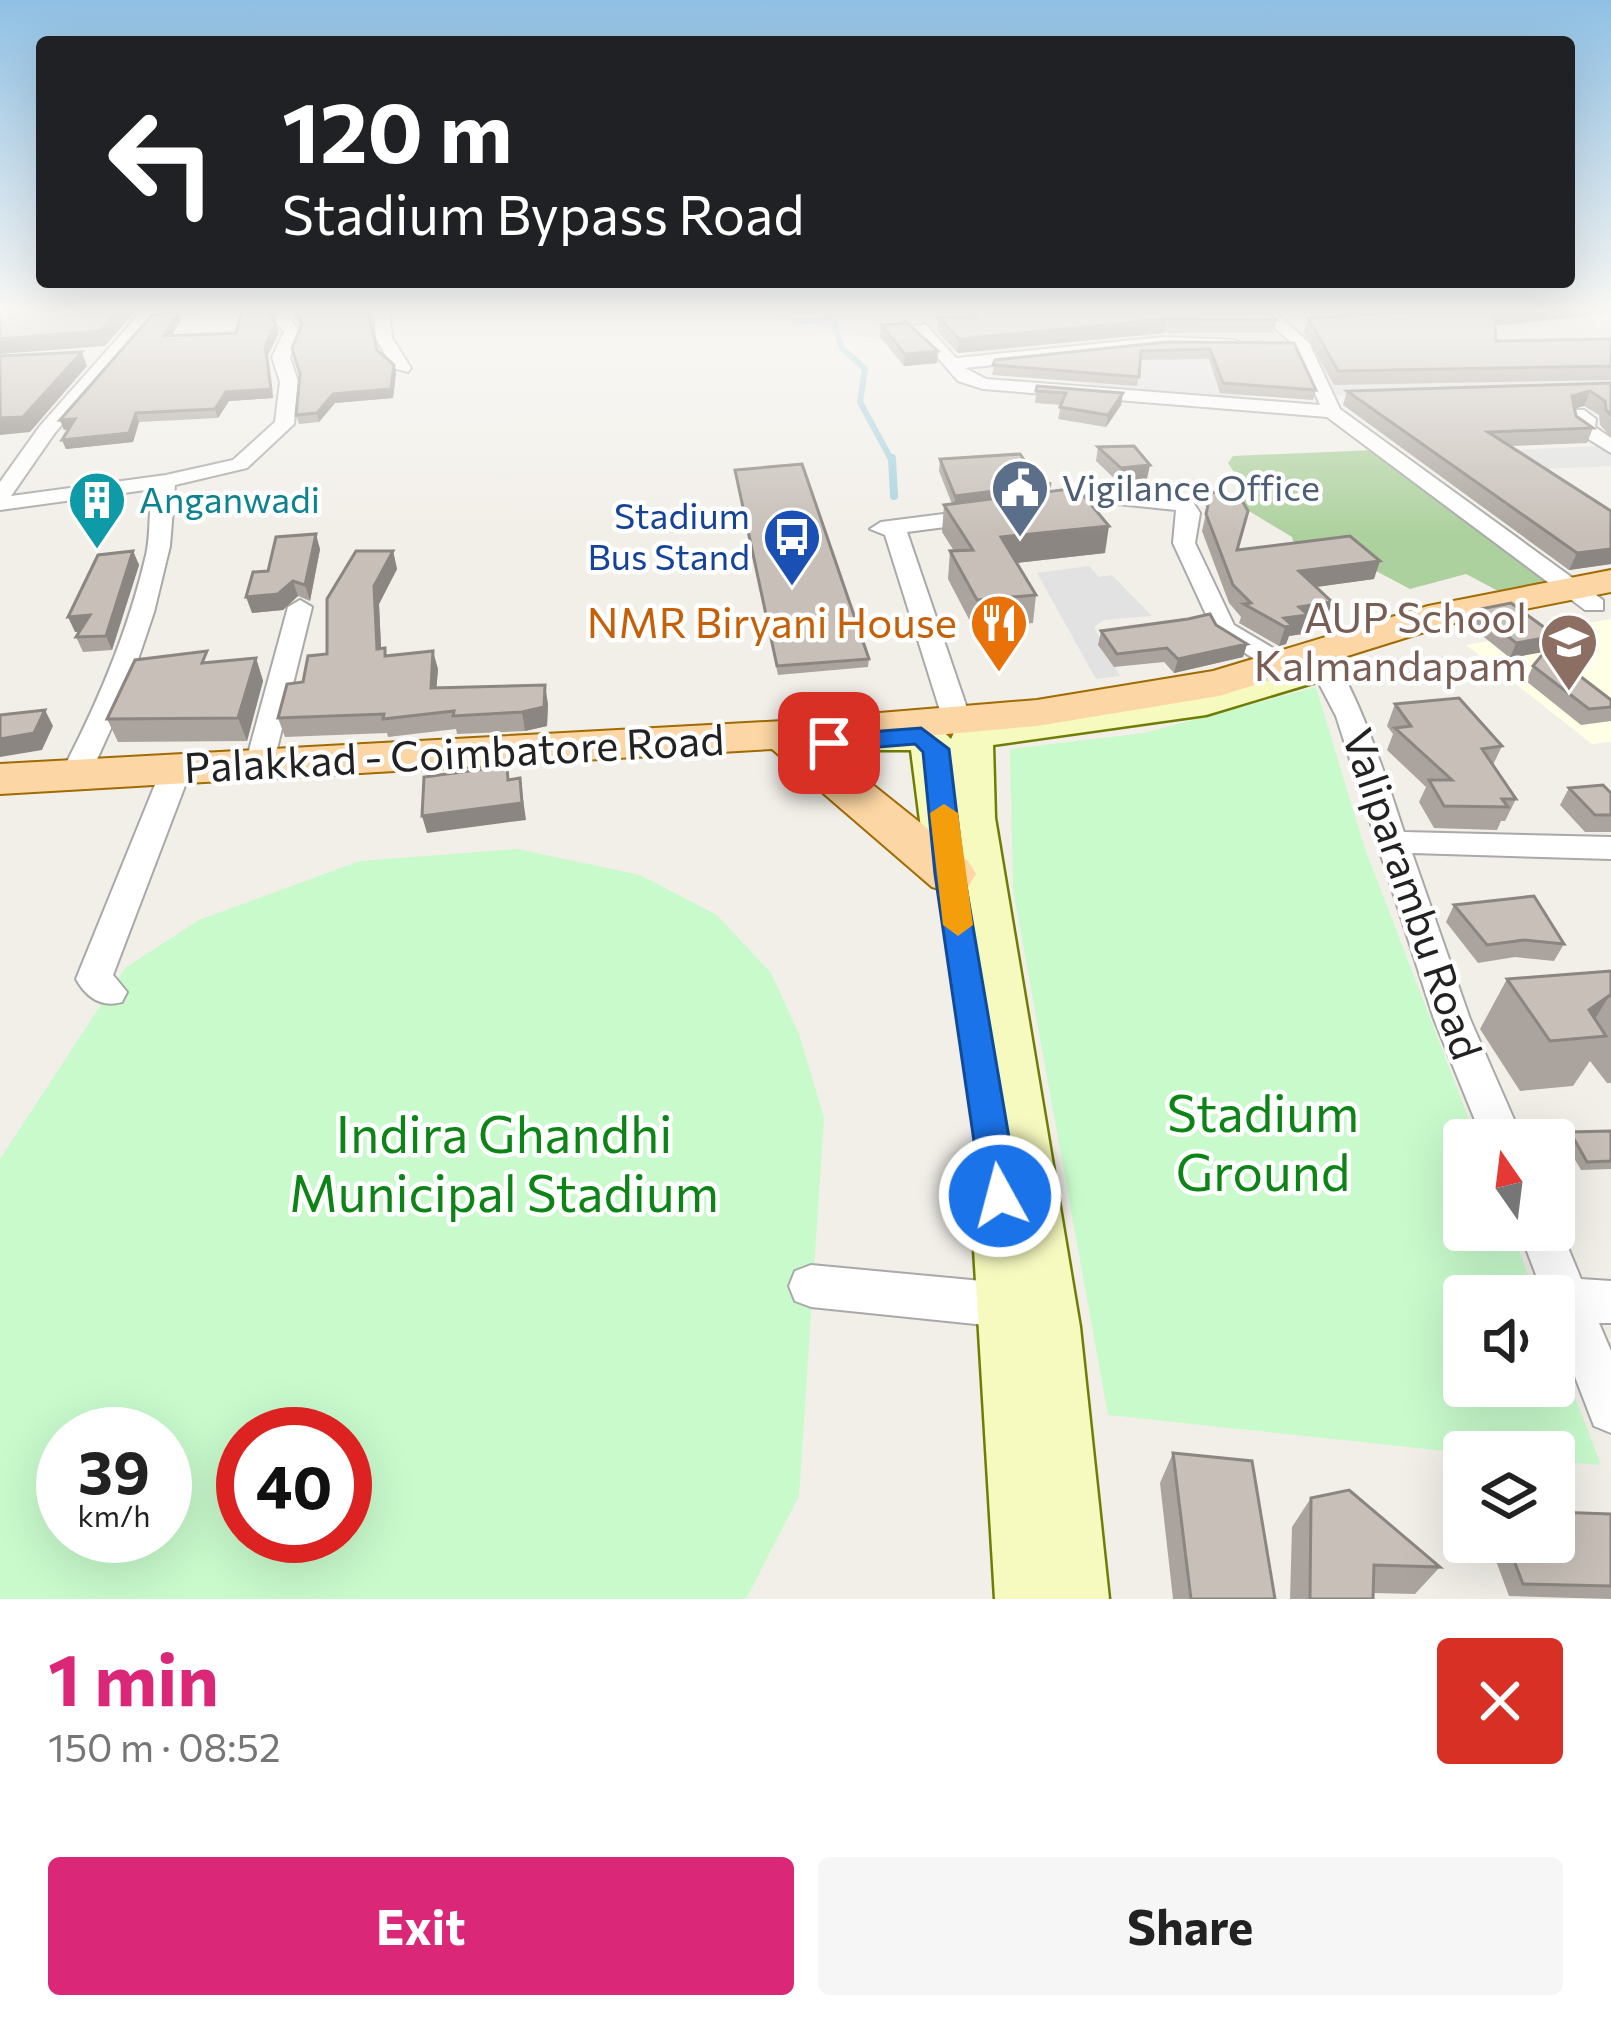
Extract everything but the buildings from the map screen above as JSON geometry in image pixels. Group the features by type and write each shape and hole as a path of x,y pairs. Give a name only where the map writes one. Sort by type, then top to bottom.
{"main road":[{"path":"1306,661 1442,614 1597,594"},
{"name":"Palakkad - Coimbatore Road","path":"0,779 964,728"},
{"path":"783,735 950,874"}],"street":[{"path":"0,501 80,385"},
{"path":"0,501 166,481 240,464 284,424 289,385"},
{"path":"996,385 1334,401"},
{"path":"1324,385 1334,401 1597,594"},
{"path":"1577,413 1588,423 1581,426 1611,447"},
{"path":"75,775 120,686 159,549 156,513 166,481"},
{"path":"1069,1599 1027,1306 964,728 888,528 1118,498 1183,504 1189,513 1184,542 1224,629 1306,661"},
{"path":"259,765 300,607"},
{"path":"964,728 1206,703 1306,661"},
{"name":"Valiparambu Road","path":"1306,661 1350,716 1452,1019 1494,1119"},
{"path":"783,735 829,743 921,736 931,741 940,774 950,874 997,1160 1027,1306 1035,1599"},
{"path":"110,992 94,979 176,770"},
{"path":"1395,842 1611,848"},
{"path":"1555,1251 1590,1300 1611,1409"},
{"path":"811,1286 1027,1306"}],"shaded area":[{"path":"1088,385 1611,385 1611,394 1128,397"},
{"path":"1600,446 1611,454 1611,466 1517,470 1515,450"},
{"path":"1089,566 1099,577 1112,575 1152,616 1104,620 1094,627 1120,676 1096,679 1037,573"},
{"name":"AUP School Kalmandapam","path":"1611,619 1611,742 1592,744 1466,645"}],"green space":[{"path":"1375,450 1550,585 1500,592 1466,574 1410,589 1361,563 1298,558 1292,537 1244,508 1243,486 1228,463 1233,456"},
{"name":"Stadium Ground","path":"1316,687 1364,846 1469,1119 1443,1119 1443,1251 1519,1251 1528,1275 1443,1275 1443,1407 1575,1407 1575,1397 1601,1465 1575,1463 1575,1431 1443,1431 1443,1451 1108,1415 1013,889 1010,749 1144,733"},
{"name":"Indira Ghandhi Municipal Stadium","path":"518,849 640,875 717,915 771,973 799,1034 824,1118 799,1496 746,1599 0,1599 0,1159 125,968 199,920 360,861"}],"waterway":[{"path":"863,385 860,402 892,461"},
{"path":"892,458 894,496"}],"slow traffic":[{"path":"944,813 958,925"}],"place":[{"name":"Vigilance Office","path":"1020,539"},
{"name":"Anganwadi","path":"97,551"},
{"name":"Stadium Bus Stand","path":"792,588"},
{"name":"NMR Biryani House","path":"999,674"},
{"name":"AUP School Kalmandapam","path":"1569,693"}],"route":[{"path":"829,743 921,736 936,749 950,874 1000,1196"}]}
